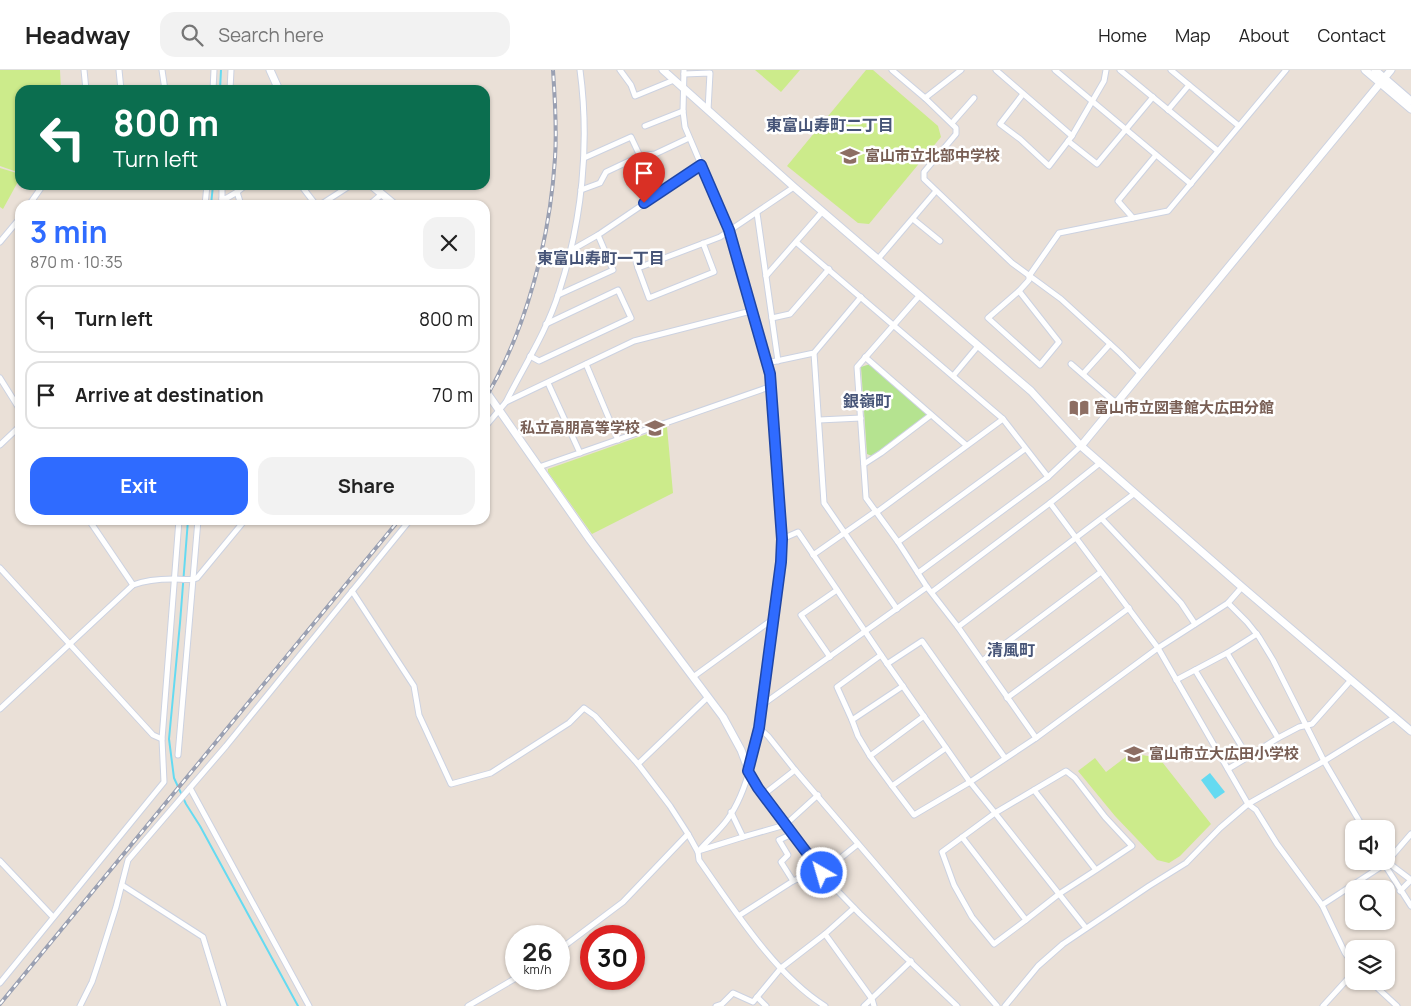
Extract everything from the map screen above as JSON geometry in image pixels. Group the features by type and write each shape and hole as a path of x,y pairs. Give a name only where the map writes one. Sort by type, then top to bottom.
{"street":[{"path":"84,70 86,85"},
{"path":"119,70 120,85"},
{"path":"162,70 164,85"},
{"path":"213,85 214,70"},
{"path":"230,85 231,70"},
{"path":"270,70 277,85"},
{"path":"490,421 506,402 546,324 558,295 570,251 581,190 584,158 584,108 580,70"},
{"path":"620,70 631,85 635,96 674,80"},
{"path":"663,70 822,212 1042,401 1081,446 1100,463 1411,731"},
{"path":"926,98 961,70"},
{"path":"996,70 1072,136"},
{"path":"1054,70 1191,184"},
{"path":"1023,94 1000,124 1050,166 1072,136 1104,81 1106,70"},
{"path":"1120,70 1218,151"},
{"path":"1171,70 1239,126"},
{"path":"1019,291 1060,342 1040,365 988,318 1029,280 1029,276 1059,233 1168,211 1286,70"},
{"path":"1365,70 1411,101"},
{"path":"1375,70 1411,110"},
{"path":"918,573 1048,477 1081,446 1391,70"},
{"path":"895,71 956,128 956,134 924,172 924,179 1012,263 1061,299 1140,374"},
{"path":"698,852 727,820 742,792 748,771 759,728 781,562 782,539 778,509 772,386 729,230 685,127 683,111 684,72 710,73 708,110"},
{"path":"1168,110 1189,85"},
{"path":"1068,141 1097,164 1152,97"},
{"path":"952,123 974,98"},
{"path":"645,126 683,111"},
{"path":"584,158 630,137 640,156"},
{"path":"581,190 600,183 606,172 640,156 655,154 689,138"},
{"path":"1133,218 1118,201 1156,155"},
{"path":"570,251 598,235 701,165"},
{"path":"638,268 720,237 794,187"},
{"path":"225,200 240,190"},
{"path":"306,190 314,200"},
{"path":"326,200 343,190"},
{"path":"377,190 389,200"},
{"path":"878,259 936,191"},
{"path":"237,192 239,200"},
{"path":"375,200 382,194"},
{"path":"766,276 822,212"},
{"path":"757,213 778,361"},
{"path":"913,218 940,242"},
{"path":"0,242 15,225"},
{"path":"558,295 613,270 598,235"},
{"path":"796,242 1003,418 1048,477"},
{"path":"635,257 649,298 714,272 703,243"},
{"path":"772,318 790,314 829,269"},
{"path":"530,356 539,361 631,318 618,290 546,324"},
{"path":"920,295 857,367 866,498 898,542 927,587 958,627 1036,738"},
{"path":"767,363 814,352 861,297"},
{"path":"506,402 634,341 751,311"},
{"path":"1083,374 1110,344"},
{"path":"953,376 978,346"},
{"path":"814,352 824,503 896,609"},
{"path":"866,358 966,445"},
{"path":"586,364 618,440"},
{"path":"1071,364 1117,404"},
{"path":"0,378 15,402"},
{"path":"548,383 580,453"},
{"path":"539,468 772,386"},
{"path":"490,397 590,540 727,724 748,771 763,795 820,871 854,908 957,1006"},
{"path":"864,464 930,415"},
{"path":"819,420 861,418"},
{"path":"813,555 876,512 1003,418"},
{"path":"0,445 15,431"},
{"path":"898,542 1025,448"},
{"path":"932,592 1100,463"},
{"path":"958,627 1135,493"},
{"path":"1050,503 1158,648 1248,804 1256,810 1277,844 1322,905 1345,953"},
{"path":"1102,519 1180,603 1195,624"},
{"path":"92,525 132,585"},
{"path":"0,983 164,782 162,740 179,525"},
{"path":"178,755 198,525"},
{"path":"0,709 132,585 146,580 192,580 197,578 241,525"},
{"path":"80,1006 100,961 128,860 190,788 406,525"},
{"path":"782,539 798,532 970,782 1086,928"},
{"path":"0,568 153,735 162,740"},
{"path":"982,661 1102,572"},
{"path":"762,705 927,587"},
{"path":"881,655 837,687 858,736 870,756 914,815 970,782 1036,738 1158,648 1228,604 1242,587"},
{"path":"830,657 801,615 837,590"},
{"path":"352,592 414,686 419,715 451,784 491,773 569,723 584,708 595,716 638,764 670,806 698,852 699,860 781,968 808,995 825,1006"},
{"path":"1228,604 1257,634 1273,660 1324,760 1359,820"},
{"path":"1007,698 1129,608"},
{"path":"693,677 773,618"},
{"path":"1176,680 1227,653 1257,634"},
{"path":"887,664 922,641 1005,758"},
{"path":"1227,653 1278,738"},
{"path":"1195,670 1248,757"},
{"path":"1228,769 1278,738 1312,724 1351,680"},
{"path":"852,720 903,686"},
{"path":"638,764 708,697"},
{"path":"870,756 924,716"},
{"path":"1005,1006 1038,966 1063,944 1186,863 1220,828 1248,804 1395,717"},
{"path":"759,728 768,736 997,1006"},
{"path":"892,786 946,748"},
{"path":"763,795 795,770"},
{"path":"1066,771 1075,778 1105,817 1132,846 1060,894 994,944 972,917 954,885 942,852 995,813 1066,771"},
{"path":"190,788 309,1006"},
{"path":"1034,790 1096,870"},
{"path":"698,852 785,825 818,795"},
{"path":"731,812 743,837"},
{"path":"570,942 623,902 688,834"},
{"path":"792,834 778,840 788,855 781,862 793,881"},
{"path":"1395,851 1411,834"},
{"path":"962,837 1026,920"},
{"path":"740,916 793,881 820,871 858,844"},
{"path":"0,861 53,917"},
{"path":"1395,868 1411,880 1400,891"},
{"path":"1322,905 1374,870"},
{"path":"1388,870 1411,906"},
{"path":"122,885 203,937 224,1006"},
{"path":"716,1006 722,1004 733,993 753,1002 781,968 825,934 854,908"},
{"path":"825,934 872,999 874,1006"},
{"path":"864,1006 911,961"},
{"path":"1324,1006 1345,982"},
{"path":"468,1006 505,984"},
{"path":"1380,990 1397,1006"},
{"path":"757,997 766,1006"}],"green space":[{"path":"0,70 60,70 61,85 15,85 15,171 0,166"},
{"path":"755,70 800,70 781,92"},
{"path":"866,70 873,70 938,126 941,137 869,224 858,223 787,166"},
{"path":"0,168 15,172 15,187 3,209 0,207"},
{"path":"870,364 928,414 872,456 867,454 861,367"},
{"path":"667,427 673,493 592,534 548,472 548,469"},
{"path":"1131,753 1159,758 1211,824 1180,856 1169,863 1157,860 1115,816 1078,771 1095,758 1106,772"}],"water":[{"path":"1210,773 1225,792 1215,799 1201,780"}],"waterway":[{"path":"220,85 221,70"},
{"path":"212,190 212,200"},
{"path":"188,525 169,739 174,778 186,804 200,826 298,1006"}],"railway":[{"path":"490,390 513,343 534,282 542,251 548,220 555,158 556,125 553,70"},
{"path":"0,1004 395,525"}],"place":[{"name":"富山市立北部中学校","path":"850,156"},
{"name":"富山市立図書館大広田分館","path":"1079,408"},
{"name":"私立高朋高等学校","path":"655,428"},
{"name":"富山市立大広田小学校","path":"1134,754"}],"district":[{"name":"東富山寿町二丁目","path":"830,125"},
{"name":"東富山寿町一丁目","path":"601,258"},
{"name":"銀嶺町","path":"867,401"},
{"name":"清風町","path":"1011,650"}],"route":[{"path":"644,203 701,165 729,230 770,374 778,509 782,539 781,562 759,728 748,771 758,788 822,873"}]}
